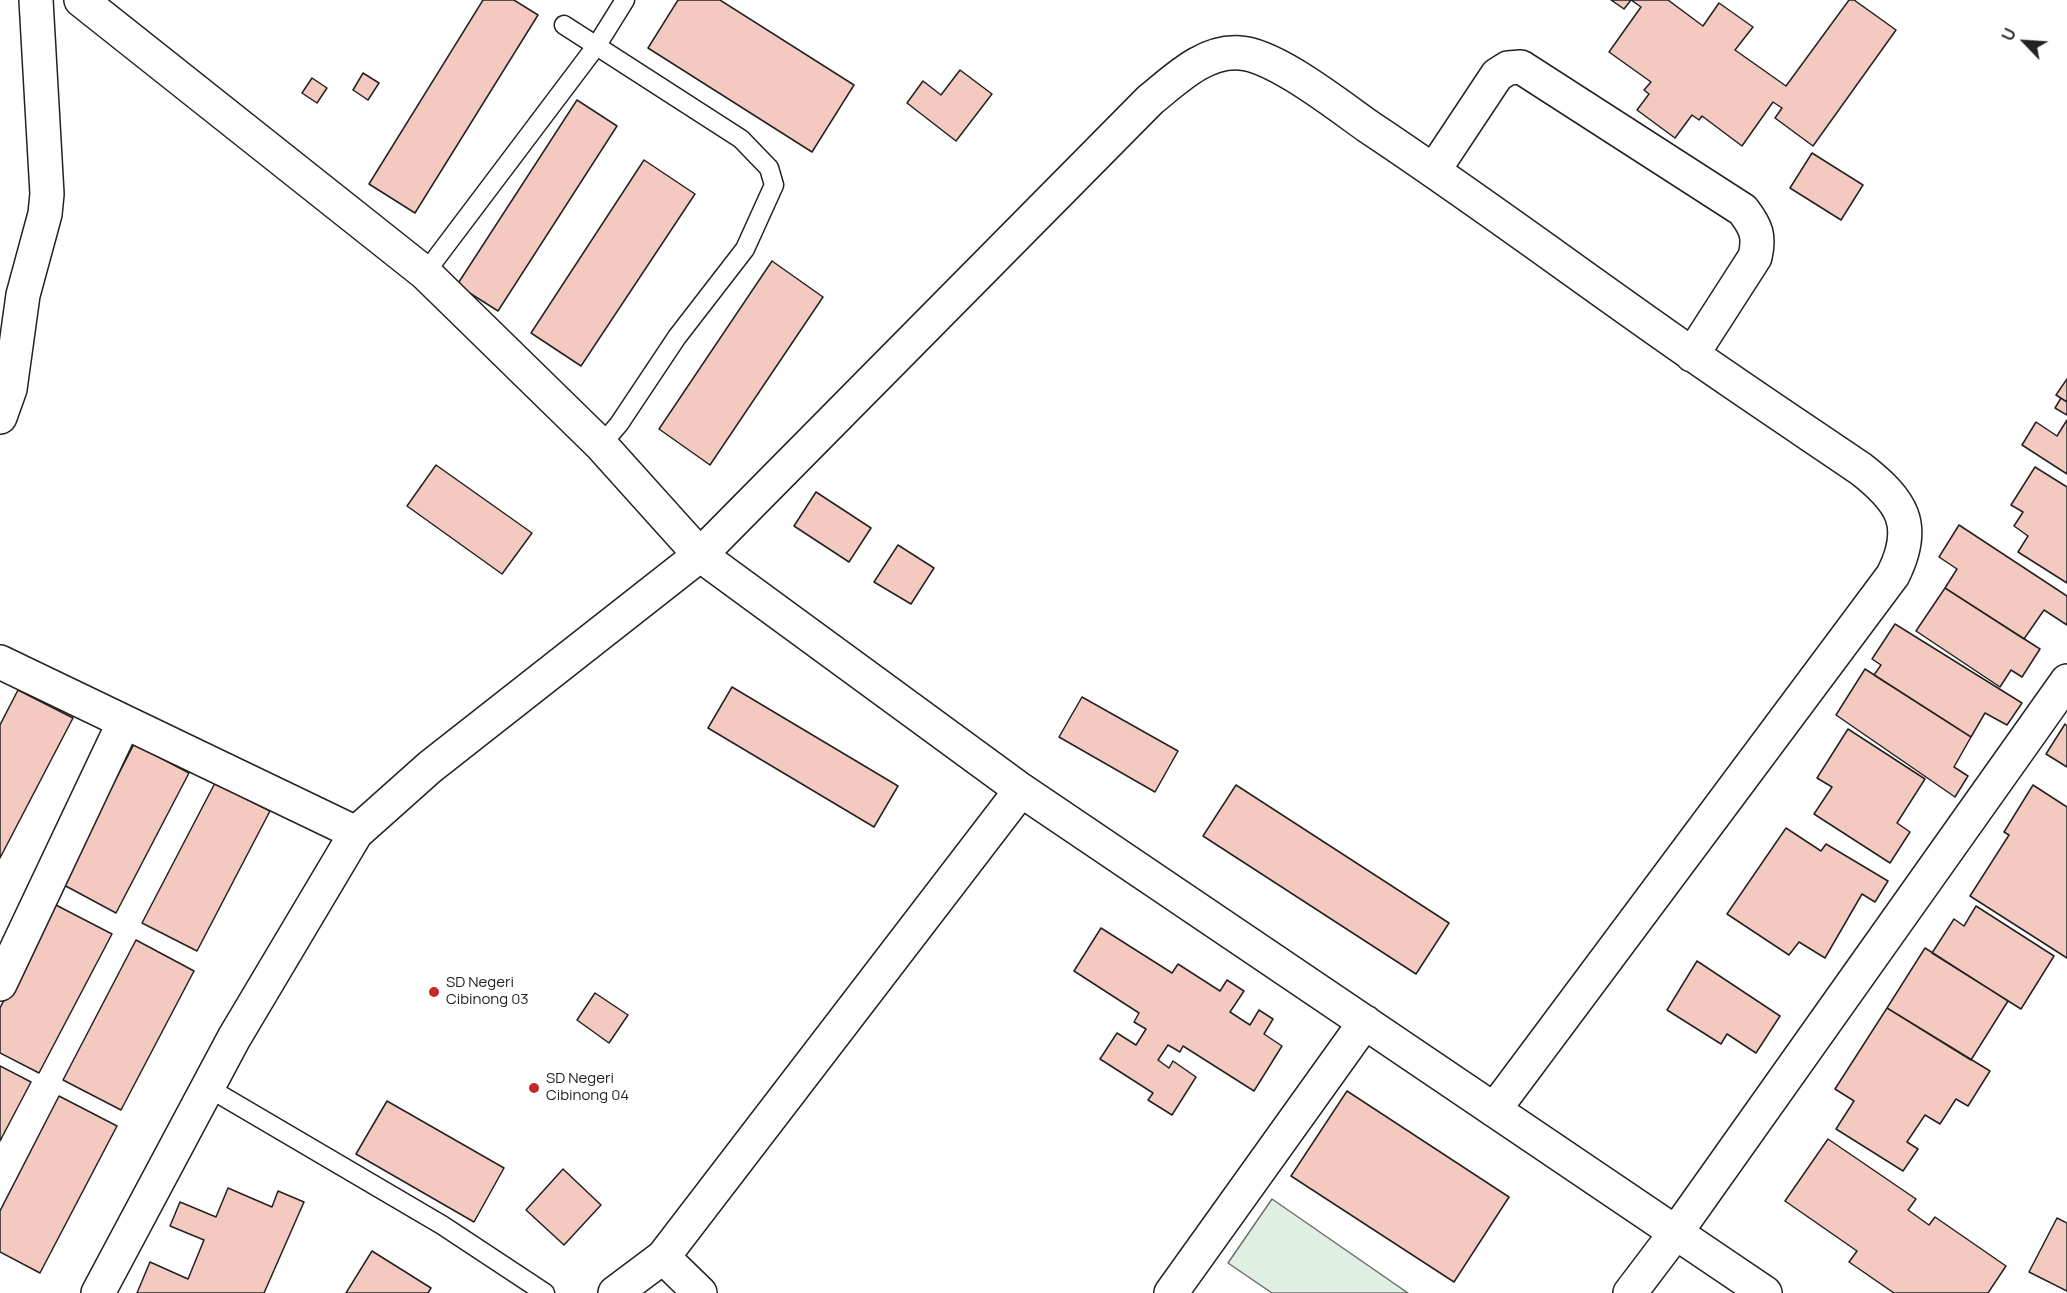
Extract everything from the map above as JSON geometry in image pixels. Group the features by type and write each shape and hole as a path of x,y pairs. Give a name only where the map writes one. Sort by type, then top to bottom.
{"street":[{"path":"0,417 10,389 23,295 45,214 47,194 36,0"},
{"path":"81,0 425,273 601,445 700,555 1021,790 1677,1231 1765,1293"},
{"path":"98,1293 207,1087 356,833 429,767 700,555 1150,100 1183,73 1221,54 1240,53 1260,57 1288,73 1434,170 1692,355 1881,484 1896,503 1905,520 1906,539 1903,556 1886,584 1494,1110"},
{"path":"1434,170 1497,75 1508,68 1521,67 1743,210 1756,226 1758,242 1755,257 1692,355"},
{"path":"0,662 356,833"},
{"path":"1630,1293 1677,1231 2067,681"},
{"path":"0,984 124,722"},
{"path":"615,1293 663,1257 1021,790"},
{"path":"1171,1293 1365,1022"},
{"path":"663,1257 700,1293"}],"lane":[{"path":"425,273 597,45 625,0"},
{"path":"564,25 741,139 769,168 774,185 745,249 677,337 619,424 601,445"},
{"path":"207,1087 442,1225 545,1293"}],"green space":[{"path":"1272,1199 1408,1293 1272,1293 1228,1263"}],"building":[{"path":"483,0 514,0 538,15 415,213 369,184"},
{"path":"678,0 720,0 854,85 812,152 648,48"},
{"path":"1611,0 1631,0 1624,9"},
{"path":"1631,0 1668,0 1703,26 1719,3 1753,27 1735,50 1786,86 1849,0 1854,0 1896,30 1813,146 1775,118 1782,108 1773,102 1742,146 1702,116 1699,120 1692,115 1675,138 1637,110 1649,94 1644,90 1651,82 1609,52 1641,7"},
{"path":"960,70 992,94 956,141 907,103 923,81 941,95"},
{"path":"363,73 379,83 368,100 353,90"},
{"path":"312,78 327,88 317,103 302,93"},
{"path":"577,100 617,126 498,311 457,285"},
{"path":"1812,153 1863,185 1841,220 1790,188"},
{"path":"644,160 695,194 581,366 531,333"},
{"path":"772,261 823,297 710,465 659,429"},
{"path":"2067,379 2067,402 2056,395"},
{"path":"2061,398 2067,402 2067,415 2055,408"},
{"path":"2067,420 2067,474 2022,445 2036,422 2057,436"},
{"path":"436,465 532,533 502,574 407,506"},
{"path":"2035,467 2067,487 2067,583 2018,552 2028,536 2014,526 2023,512 2011,505"},
{"path":"816,492 871,528 849,562 794,526"},
{"path":"1959,525 2067,596 2067,625 2044,610 2024,639 1945,588 1957,569 1939,557"},
{"path":"898,545 934,568 911,604 874,582"},
{"path":"1945,588 2040,649 2022,677 2011,670 2000,687 1916,631"},
{"path":"1895,624 2022,703 2007,725 1985,713 1971,737 1874,675 1881,665 1872,659"},
{"path":"1865,669 1971,737 1954,767 1968,776 1955,797 1836,715"},
{"path":"732,687 898,786 874,827 708,728"},
{"path":"18,690 73,718 0,858 0,725"},
{"path":"1082,697 1178,751 1155,792 1059,737"},
{"path":"2065,724 2067,726 2067,767 2046,754"},
{"path":"1848,729 1925,779 1897,823 1910,832 1890,863 1814,814 1832,787 1817,778"},
{"path":"134,744 189,773 116,913 62,884"},
{"path":"215,783 270,811 197,951 142,923"},
{"path":"1236,785 1449,923 1416,974 1203,836"},
{"path":"2033,785 2067,807 2067,958 1970,896 2009,835 2004,832"},
{"path":"1786,828 1821,851 1826,844 1888,881 1875,902 1862,894 1825,958 1799,942 1789,955 1727,914"},
{"path":"54,904 112,934 39,1073 0,1053 0,1008"},
{"path":"1976,906 2054,956 2021,1009 1932,953 1954,919 1964,926"},
{"path":"1101,928 1172,973 1178,964 1220,991 1227,980 1244,991 1230,1012 1250,1025 1259,1010 1273,1019 1264,1034 1282,1046 1254,1091 1183,1046 1180,1052 1168,1045 1158,1060 1169,1068 1173,1061 1196,1077 1172,1115 1148,1100 1153,1093 1100,1059 1117,1033 1136,1045 1146,1029 1134,1022 1139,1013 1074,971"},
{"path":"136,940 194,971 121,1110 63,1080"},
{"path":"1925,948 2008,1001 1971,1060 1887,1008"},
{"path":"1697,961 1780,1016 1756,1053 1727,1034 1721,1044 1667,1010"},
{"path":"595,993 628,1015 609,1043 577,1020"},
{"path":"1887,1008 1990,1071 1968,1106 1956,1099 1940,1124 1925,1115 1907,1142 1918,1149 1903,1171 1836,1129 1854,1101 1835,1089"},
{"path":"0,1066 31,1082 0,1141"},
{"path":"1347,1091 1509,1197 1454,1282 1291,1176"},
{"path":"59,1096 117,1126 40,1273 0,1252 0,1211"},
{"path":"387,1101 504,1168 474,1222 356,1154"},
{"path":"1828,1139 1916,1199 1908,1210 1929,1225 1935,1217 2006,1266 1988,1293 1894,1293 1849,1262 1857,1251 1785,1201"},
{"path":"563,1169 601,1205 564,1245 526,1210"},
{"path":"228,1188 272,1207 278,1191 304,1202 264,1293 137,1293 150,1262 188,1279 204,1240 170,1226 180,1202 216,1217"},
{"path":"2057,1218 2067,1223 2067,1291 2029,1272"},
{"path":"372,1251 431,1288 428,1293 346,1293"}],"place":[{"name":"SD Negeri Cibinong 03","path":"434,992"},
{"name":"SD Negeri Cibinong 04","path":"534,1088"}]}
